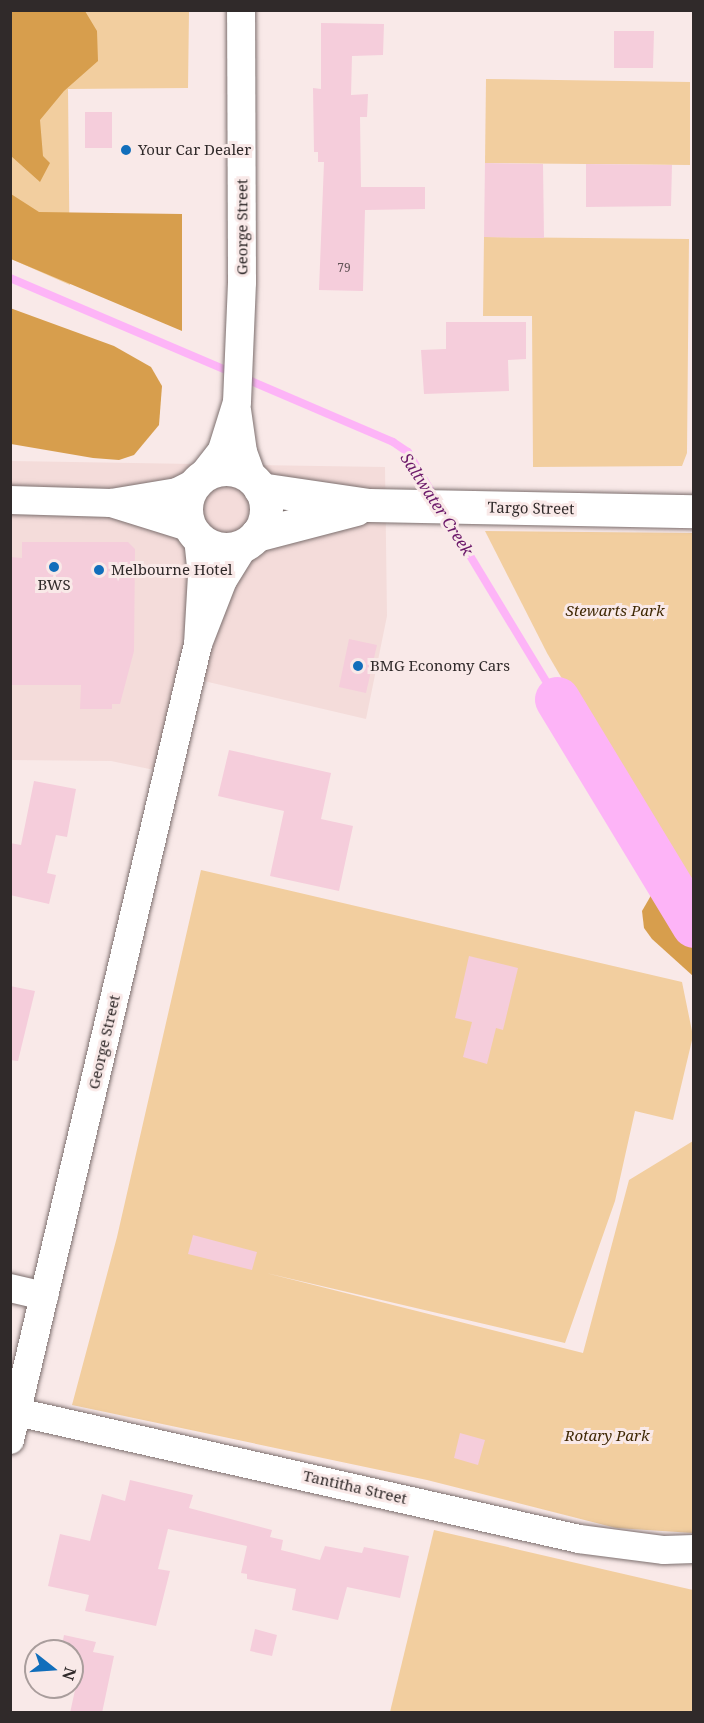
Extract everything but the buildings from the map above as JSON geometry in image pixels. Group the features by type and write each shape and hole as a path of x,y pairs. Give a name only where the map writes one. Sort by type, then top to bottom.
{"street":[{"name":"George Street","path":"242,11 237,404 243,452 257,485"},
{"name":"George Street","path":"199,480 222,450 237,404"},
{"path":"10,500 111,503 177,492 212,471 234,470 257,485 265,513 251,539 221,549 194,533 111,503"},
{"path":"194,533 186,505 199,480"},
{"name":"Targo Street","path":"257,485 375,505 693,511"},
{"name":"Targo Street","path":"251,539 375,505"},
{"name":"George Street","path":"194,533 202,574 198,644"},
{"name":"George Street","path":"10,1440 198,644 223,580 251,539"},
{"path":"10,1288 44,1296"},
{"name":"Tantitha Street","path":"17,1412 579,1539 645,1548 693,1549"}],"shaded area":[{"path":"11,10 85,11 97,31 98,61 64,91 40,120 43,156 50,163 40,182 11,156"},
{"path":"693,10 694,12 492,12 485,11"},
{"path":"11,194 39,212 182,214 182,331 11,259"},
{"path":"10,308 114,346 151,367 162,386 159,425 134,455 119,460 93,458 11,444"},
{"path":"11,461 385,467 387,616 366,719 187,677 164,772 111,761 11,760"},
{"path":"653,892 666,900 693,940 693,976 652,939 644,928 642,911"}],"green space":[{"path":"11,11 189,11 188,88 68,89 70,285 11,259"},
{"path":"486,79 690,82 690,165 485,163"},
{"path":"484,237 689,239 687,453 682,466 533,467 532,316 483,316"},
{"name":"Stewarts Park","path":"485,531 693,533 693,903 547,653"},
{"name":"Rotary Park","path":"201,870 682,982 693,1036 673,1120 635,1111 615,1201 565,1343 266,1273 583,1353 629,1180 693,1141 693,1533 616,1528 427,1480 72,1405 117,1237"},
{"path":"434,1530 693,1590 693,1712 390,1712"}],"waterway":[{"name":"Saltwater Creek","path":"10,278 233,373"},
{"name":"Saltwater Creek","path":"244,378 393,442 408,452 435,498"},
{"name":"Saltwater Creek","path":"446,516 557,699"},
{"name":"Saltwater Creek","path":"557,699 694,925"}],"place":[{"name":"Your Car Dealer","path":"126,150"},
{"name":"BWS","path":"54,567"},
{"name":"Melbourne Hotel","path":"99,570"},
{"name":"BMG Economy Cars","path":"358,666"}]}
